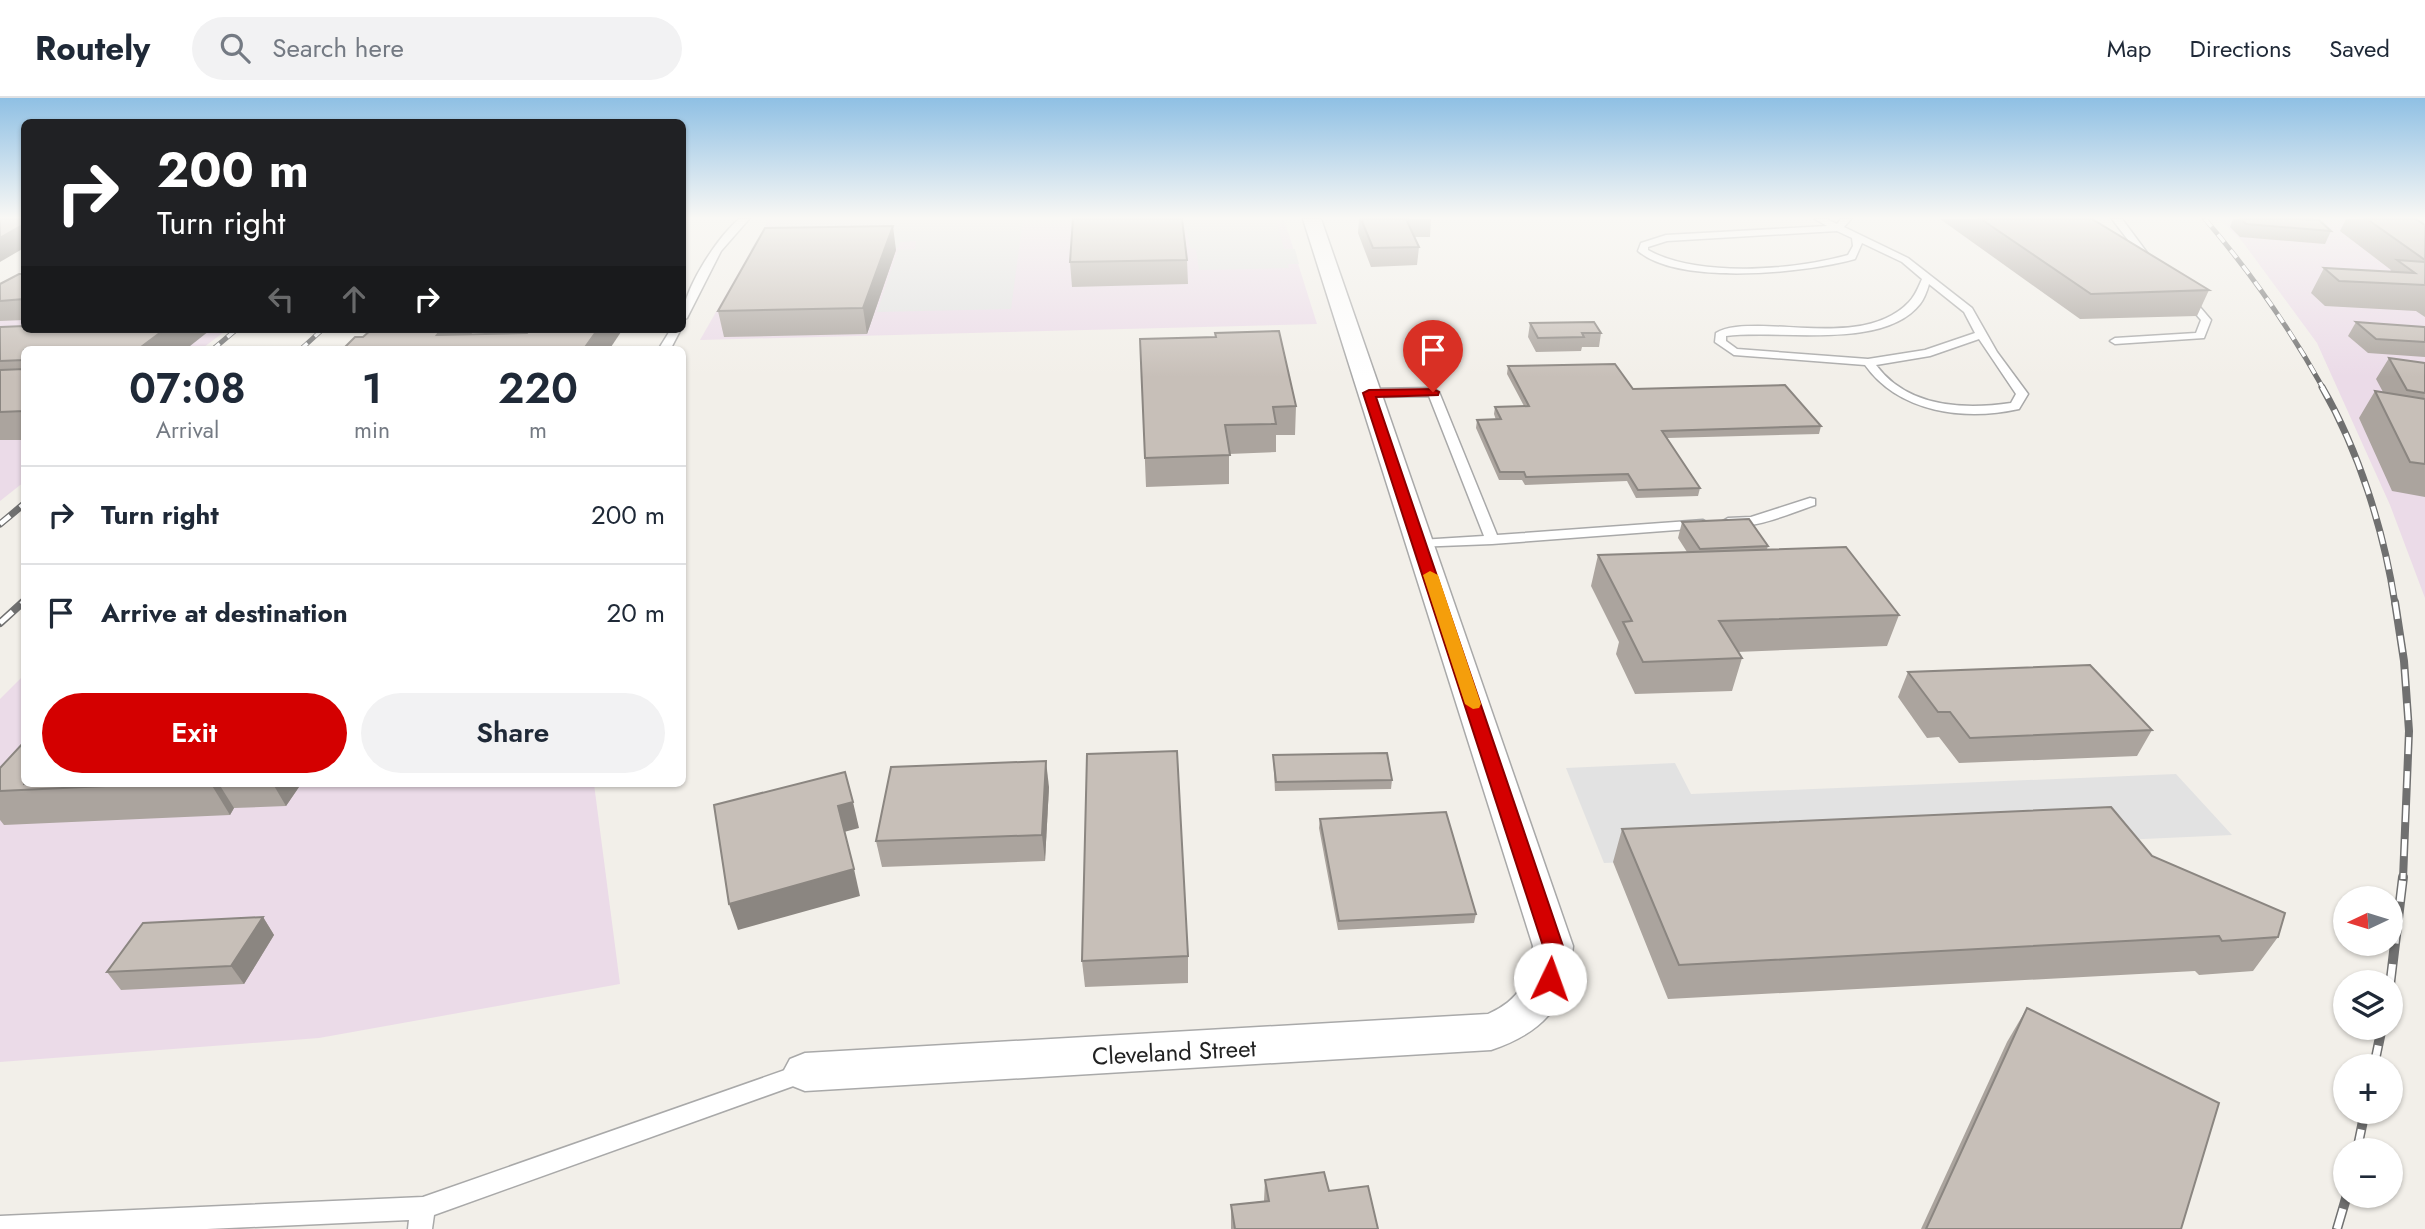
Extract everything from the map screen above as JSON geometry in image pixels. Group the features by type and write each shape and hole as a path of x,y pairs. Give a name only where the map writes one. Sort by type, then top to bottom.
{"street":[{"path":"1329,272 1420,544"},
{"name":"Cleveland Street","path":"805,1072 1452,1036 1491,1032 1516,1023 1534,1005 1550,979 1553,946 1420,544"}],"lane":[{"path":"686,310 705,272"},
{"path":"1868,362 1883,383 1917,400 1948,408 1975,410 2015,406 2022,394 1968,310 1921,272"},
{"path":"1928,277 1923,296 1908,313 1886,325 1830,330 1743,328 1721,333 1720,342 1734,352 1868,362 1916,358 1946,350 1981,334"},
{"path":"2115,341 2200,336 2206,320 2193,302 2174,288"},
{"path":"1369,393 1433,392 1492,540"},
{"path":"1420,544 1752,521 1811,502"},
{"path":"0,1227 421,1219 805,1072"}],"shaded area":[{"path":"739,272 1301,272 1317,324 700,340"},
{"path":"891,272 1016,272 1011,309 877,312"},
{"path":"2265,272 2425,272 2425,598 2390,505 2317,343"},
{"path":"21,282 21,333 223,333 205,346 21,346 21,484 0,501 0,295"},
{"path":"21,678 21,787 594,787 620,984 319,1038 0,1062 0,699"},
{"path":"1675,763 1691,794 2176,774 2232,835 1604,863 1566,768"}],"building":[{"path":"740,272 876,272 863,308 718,311"},
{"path":"2058,272 2179,272 2209,290 2091,294"},
{"path":"2328,272 2393,272 2425,272 2425,285 2339,281"},
{"path":"21,274 21,299 0,301 0,284"},
{"path":"1594,322 1601,333 1582,333 1584,337 1538,338 1530,323"},
{"path":"2356,322 2425,327 2425,342 2376,339"},
{"path":"21,326 21,333 160,333 142,346 21,346 21,360 0,361 0,327"},
{"path":"1279,331 1296,406 1273,407 1276,424 1225,425 1230,455 1145,458 1140,339 1216,337 1215,333"},
{"path":"368,333 595,333 586,346 346,346 355,337 363,337"},
{"path":"2389,358 2425,363 2425,393 2407,390"},
{"path":"1615,364 1633,389 1785,385 1821,426 1662,431 1700,488 1638,490 1628,474 1526,477 1524,472 1500,472 1477,420 1501,419 1495,407 1529,406 1508,366"},
{"path":"21,369 21,411 0,412 0,370"},
{"path":"2375,391 2425,399 2425,464 2410,462"},
{"path":"1749,519 1768,546 1700,549 1682,522"},
{"path":"1846,547 1899,615 1719,621 1742,658 1643,662 1623,622 1632,621 1598,555"},
{"path":"2090,665 2152,730 1970,738 1950,712 1938,712 1908,672"},
{"path":"21,745 21,787 84,787 0,791 0,768"},
{"path":"1177,751 1188,956 1082,961 1087,754"},
{"path":"1387,753 1392,780 1276,782 1273,755"},
{"path":"1046,761 1042,835 876,841 891,767"},
{"path":"845,772 853,802 838,806 854,869 729,904 714,805"},
{"path":"2111,807 2152,856 2285,913 2278,937 2222,941 2219,936 1679,965 1622,829"},
{"path":"1446,812 1476,914 1339,921 1320,819"},
{"path":"263,917 231,966 107,972 143,923"},
{"path":"2027,1008 2219,1103 2181,1229 1926,1229"},
{"path":"1324,1172 1329,1191 1368,1186 1378,1229 1235,1229 1231,1205 1269,1201 1265,1180"}],"railway":[{"path":"2247,272 2297,343 2323,388"},
{"path":"217,346 232,333"},
{"path":"304,346 319,333"},
{"path":"2322,387 2347,438 2368,492 2384,548 2395,604"},
{"path":"0,524 21,506"},
{"path":"2395,602 2404,661 2409,731 2403,879"},
{"path":"0,623 21,604"},
{"path":"2392,970 2403,877"},
{"path":"2376,1054 2379,1040"},
{"path":"2359,1138 2362,1124"},
{"path":"2337,1229 2343,1208"}],"slow traffic":[{"path":"1430,575 1473,704"}],"route":[{"path":"1433,392 1369,393 1553,946 1550,979"}]}
